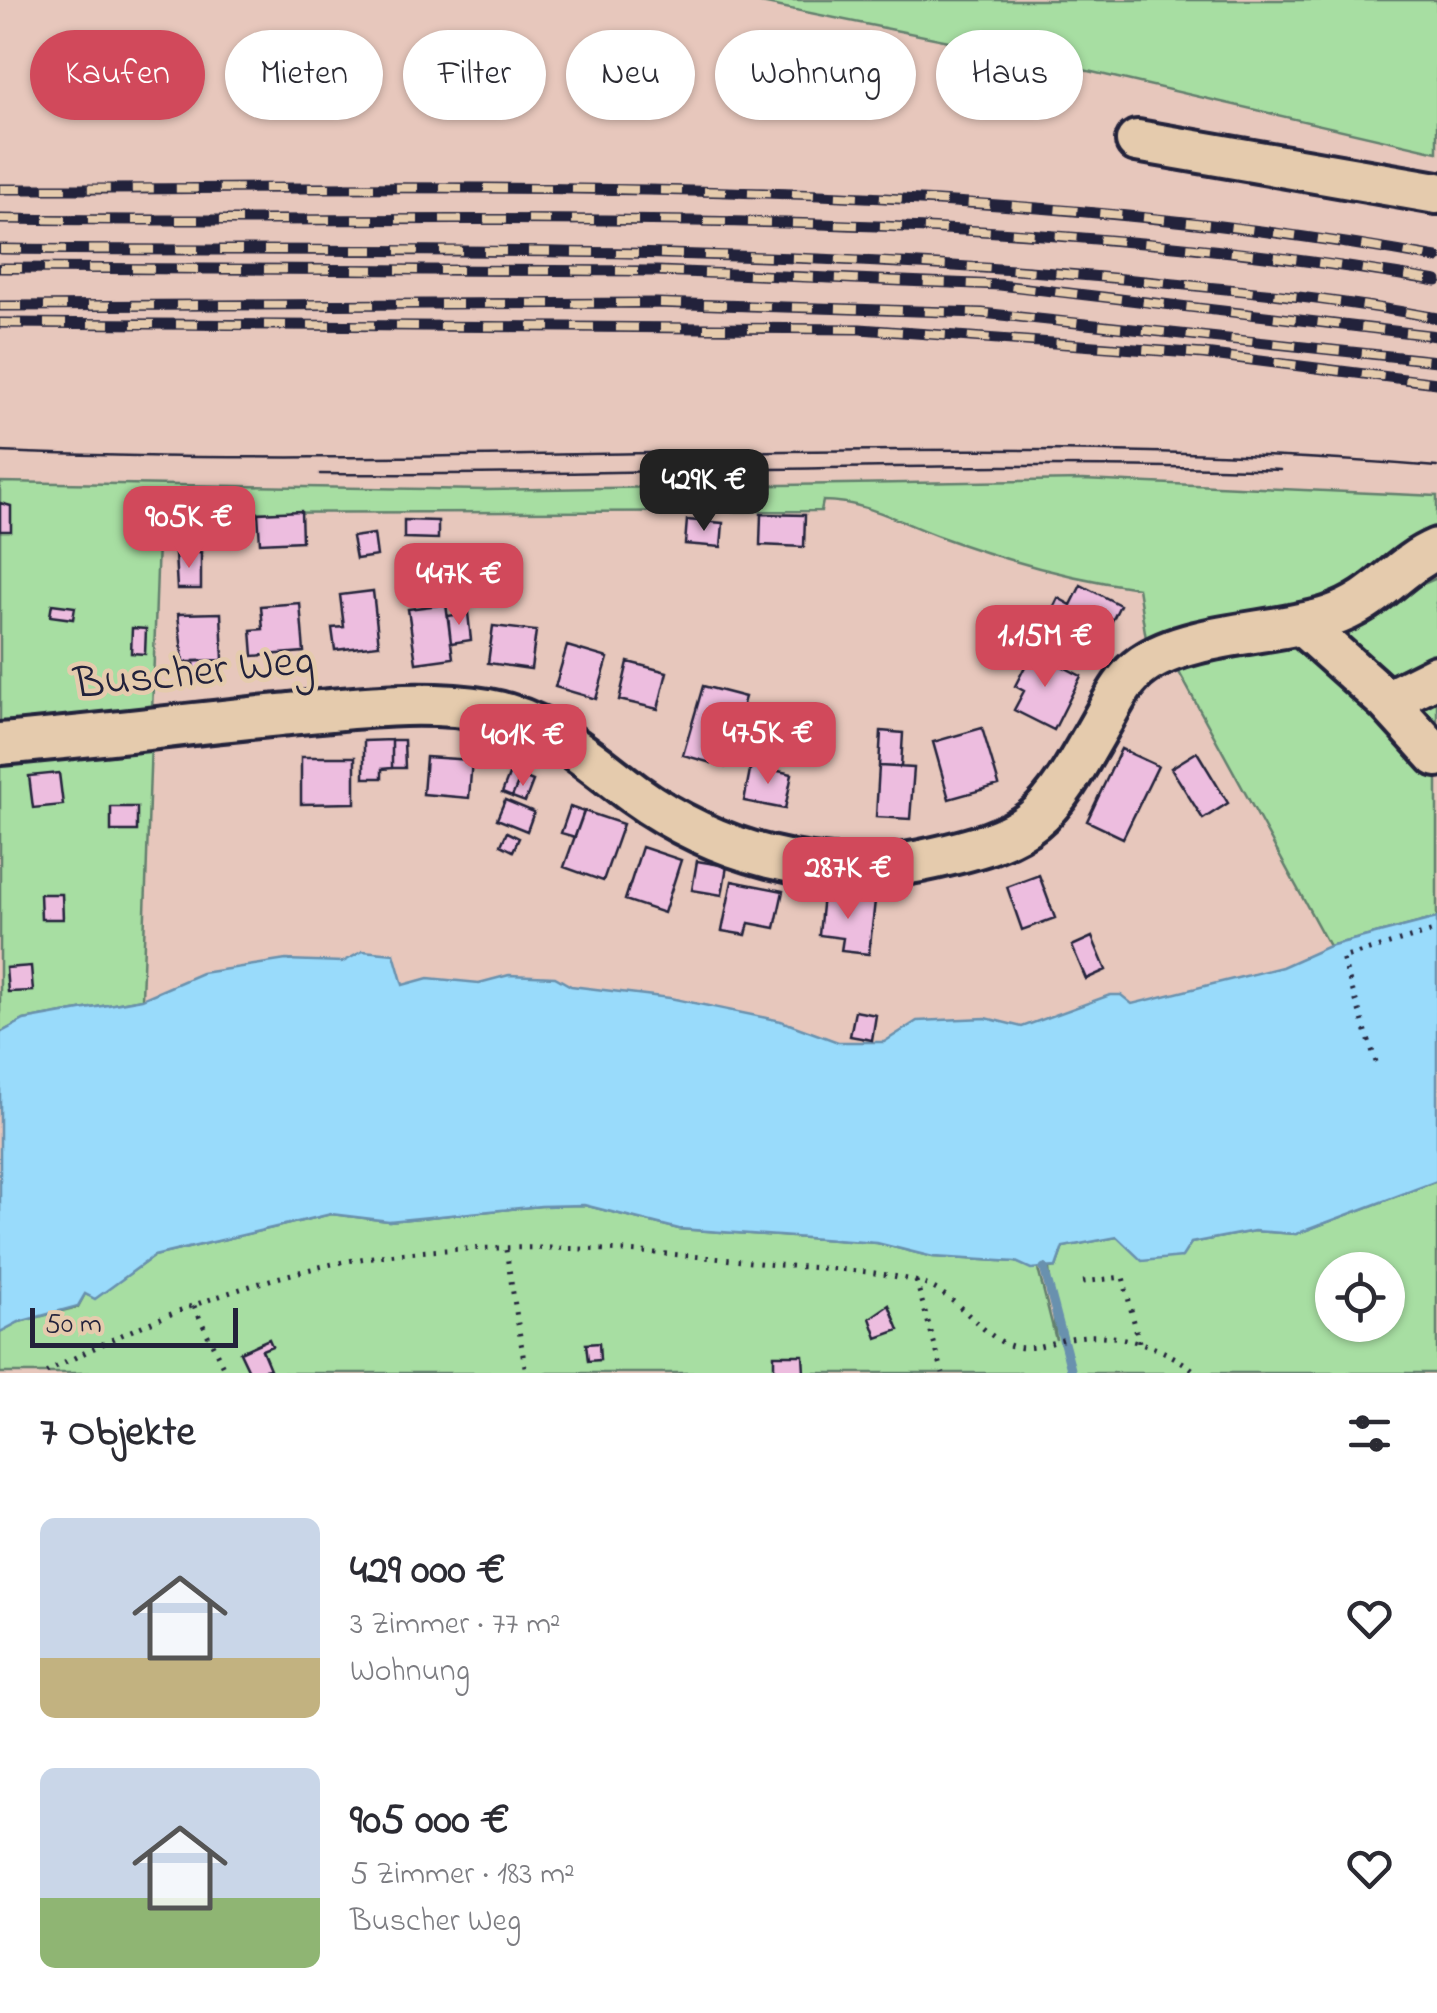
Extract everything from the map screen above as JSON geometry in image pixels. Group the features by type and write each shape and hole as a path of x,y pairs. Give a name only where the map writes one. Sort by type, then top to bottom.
{"street":[{"path":"1137,141 1437,193"},
{"name":"Buscher Weg","path":"0,744 346,708 438,706 486,710 524,719 559,737 693,833 774,859 830,867 886,867 1002,838 1034,824 1056,802 1121,688 1146,662 1193,646 1301,624 1372,599 1437,549"},
{"path":"1301,624 1387,701 1437,756"},
{"path":"1387,701 1437,676"}],"path":[{"path":"1376,1062 1342,958 1437,930"},
{"path":"506,1250 526,1373"},
{"path":"46,1373 194,1306 332,1264 506,1250 702,1256 916,1281 951,1295 990,1334 1017,1348 1077,1336 1139,1342 1197,1373"},
{"path":"1083,1282 1123,1277 1139,1342"},
{"path":"916,1281 943,1373"},
{"path":"194,1306 226,1373"}],"green space":[{"path":"746,0 1437,0 1437,152 1083,70 1083,30 936,30 936,38 916,34 916,30 894,30"},
{"path":"1083,480 1437,496 1437,537 1371,586 1147,645 1138,588 1014,561 839,502 823,501 821,511 159,513 142,999 24,1020 0,1033 0,482 486,490"},
{"path":"1437,578 1437,918 1329,946 1174,663 1400,594"},
{"path":"1437,1181 1437,1373 0,1373 0,1332 19,1322 78,1307 85,1294 95,1298 154,1256 331,1214 389,1221 584,1205 679,1229 877,1243 933,1257 1016,1262 1038,1269 1056,1340 1049,1268 1056,1267 1063,1247 1117,1237 1181,1257 1191,1243 1254,1231 1296,1234"}],"water":[{"path":"1437,918 1437,1181 1296,1234 1254,1231 1191,1243 1182,1257 1142,1261 1117,1237 1063,1247 1056,1267 1031,1269 1016,1262 933,1257 877,1243 679,1229 584,1205 389,1221 331,1214 154,1256 95,1299 85,1294 78,1306 19,1322 0,1332 0,1033 24,1020 142,999 202,973 286,960 343,962 363,951 394,954 403,985 428,978 479,983 509,975 555,977 571,986 670,998 781,1021 838,1042 884,1042 917,1021 986,1018 1022,1027 1110,995 1121,995 1132,1004 1282,967 1329,946"}],"building":[{"path":"0,503 11,506 11,531 0,531"},
{"path":"301,511 302,541 260,543 258,513"},
{"path":"761,514 805,515 804,547 760,545"},
{"path":"404,520 438,521 438,539 404,538"},
{"path":"687,520 723,523 721,547 685,544"},
{"path":"374,534 377,556 356,559 352,537"},
{"path":"201,552 201,589 177,589 175,553"},
{"path":"1081,585 1120,605 1094,657 1042,631 1058,598 1071,605"},
{"path":"373,591 379,645 335,650 332,628 344,627 340,595"},
{"path":"300,603 304,652 253,656 251,630 263,629 261,606"},
{"path":"52,604 75,607 73,619 50,616"},
{"path":"446,604 453,658 416,663 408,609"},
{"path":"221,613 223,660 183,662 178,614"},
{"path":"468,613 471,640 451,643 448,616"},
{"path":"1022,621 1061,641 1051,661 1012,641"},
{"path":"493,626 536,631 531,669 488,663"},
{"path":"132,628 146,629 145,654 131,653"},
{"path":"567,646 608,658 596,699 555,687"},
{"path":"1033,651 1081,676 1054,730 1014,710 1024,691 1015,686"},
{"path":"221,660 222,675 195,676 194,661"},
{"path":"628,662 667,672 658,709 619,700"},
{"path":"703,686 745,697 725,767 683,755"},
{"path":"982,728 999,785 949,799 933,742"},
{"path":"881,731 903,733 901,767 879,766"},
{"path":"392,740 404,740 405,768 392,768"},
{"path":"392,740 392,768 382,769 382,778 364,778 364,741"},
{"path":"1121,749 1158,766 1123,838 1087,821"},
{"path":"1197,752 1228,803 1203,819 1171,768"},
{"path":"301,757 355,757 355,803 301,804"},
{"path":"426,757 472,760 469,798 423,794"},
{"path":"751,765 792,774 785,809 744,801"},
{"path":"879,766 914,768 910,819 876,817"},
{"path":"510,772 521,776 512,797 502,793"},
{"path":"59,773 63,805 33,808 29,776"},
{"path":"521,776 533,781 525,802 512,797"},
{"path":"505,800 534,812 527,831 497,819"},
{"path":"111,807 137,807 137,831 111,831"},
{"path":"570,807 584,812 575,837 561,833"},
{"path":"584,811 623,824 603,881 564,867"},
{"path":"507,832 519,838 513,851 501,845"},
{"path":"642,847 681,860 664,913 625,900"},
{"path":"697,861 727,866 722,895 692,890"},
{"path":"1039,875 1055,918 1022,930 1007,887"},
{"path":"732,881 783,891 775,928 749,923 746,935 722,931"},
{"path":"40,894 62,894 63,919 41,919"},
{"path":"823,895 875,901 869,954 841,951 843,938 819,935"},
{"path":"1092,937 1106,970 1086,979 1072,946"},
{"path":"31,966 33,991 8,992 6,968"},
{"path":"855,1011 876,1015 872,1040 850,1036"},
{"path":"889,1305 899,1330 877,1338 870,1318"},
{"path":"269,1339 272,1346 262,1350 270,1369 243,1373 248,1369 240,1352"},
{"path":"599,1343 600,1360 588,1361 586,1344"},
{"path":"774,1355 803,1355 804,1373 774,1373"}],"waterway":[{"path":"1044,1268 1072,1373"}],"tram line":[{"path":"0,452 359,457 1078,451 1258,456 1437,467"},
{"path":"320,474 1040,466 1280,470"}],"railway":[{"path":"0,189 540,188 901,199 1080,211 1259,231 1437,258"},
{"path":"0,219 540,220 900,227 1080,238 1259,255 1437,281"},
{"path":"0,249 562,252 842,260 1201,286 1437,318"},
{"path":"0,268 657,271 1000,285 1437,336"},
{"path":"0,306 656,303 982,313 1437,361"},
{"path":"0,323 860,329 1204,354 1437,383"}]}
